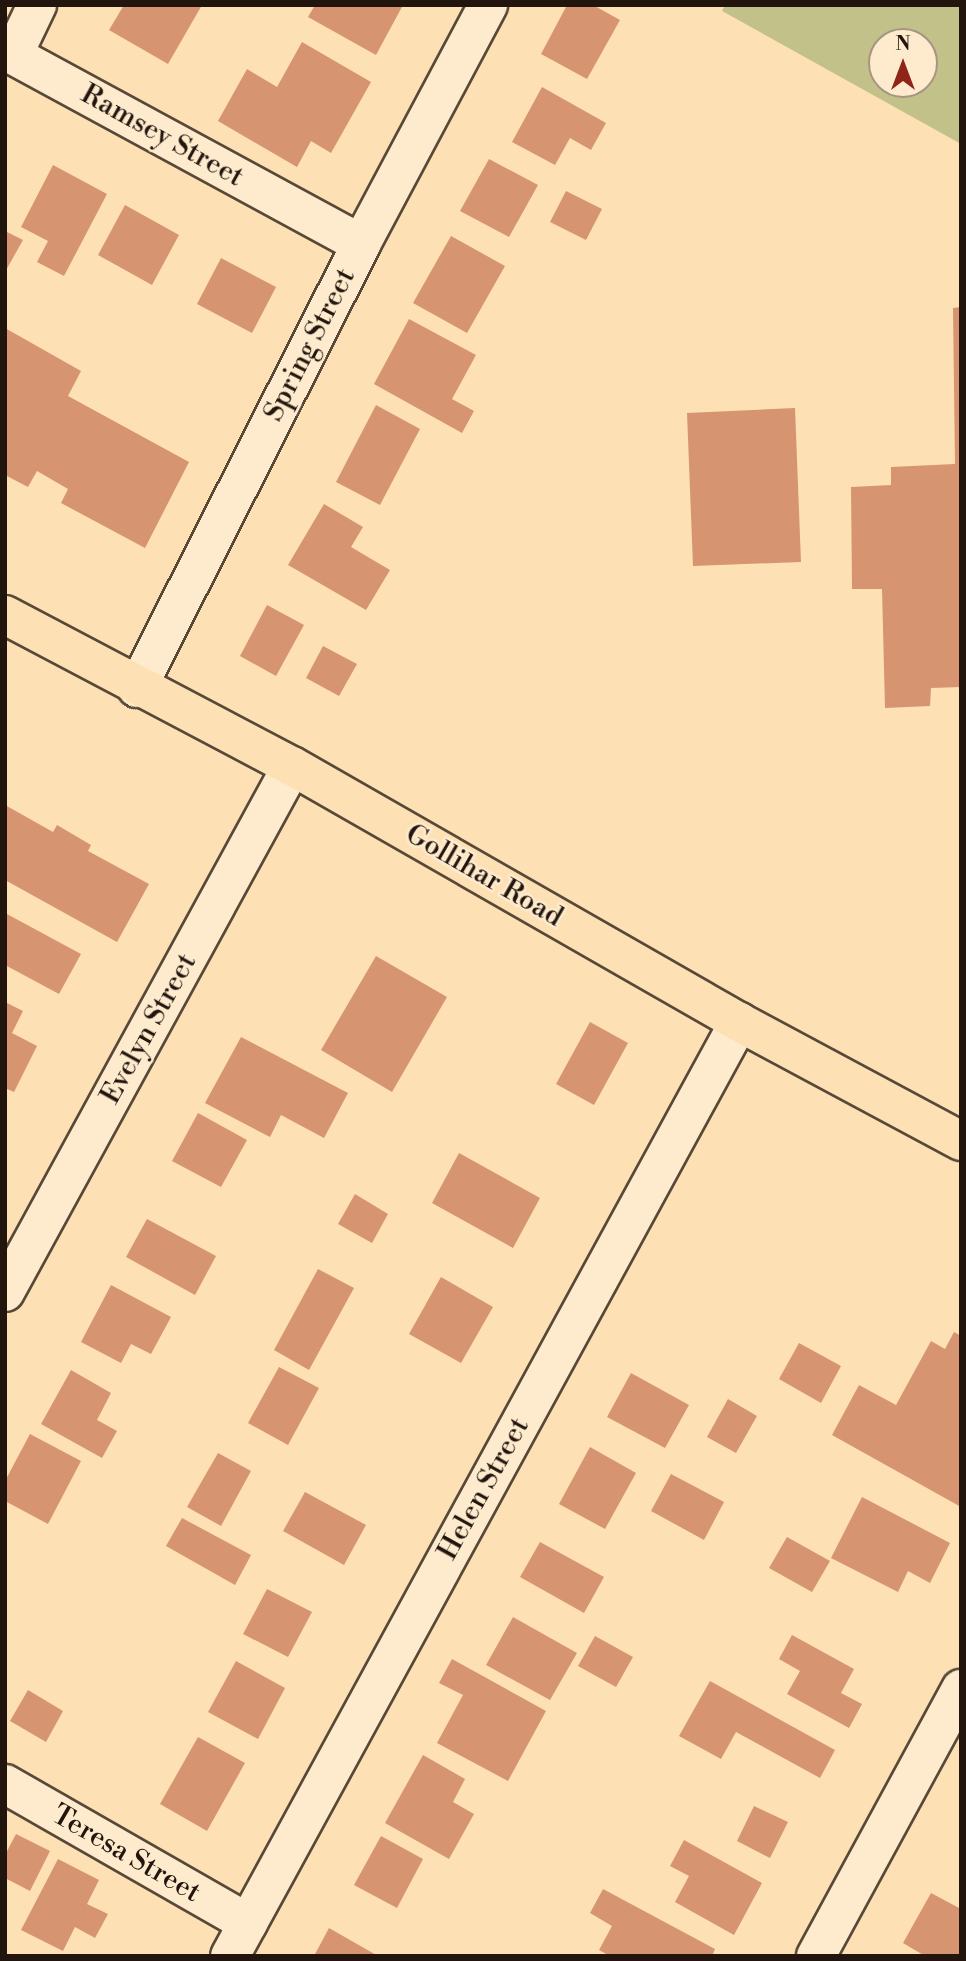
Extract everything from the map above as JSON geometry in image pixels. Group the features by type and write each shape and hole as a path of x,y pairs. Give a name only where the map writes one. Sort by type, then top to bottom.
{"main road":[{"name":"Gollihar Road","path":"5,615 137,688 292,765 739,1022 961,1141"}],"street":[{"name":"Ramsey Street","path":"37,5 13,54 361,244"},
{"name":"Spring Street","path":"137,688 361,244 488,5"},
{"name":"Evelyn Street","path":"5,1292 292,765"},
{"name":"Helen Street","path":"239,1940 739,1022"},
{"path":"816,1956 961,1689"},
{"name":"Teresa Street","path":"5,1784 239,1940"}],"shaded area":[{"path":"725,5 961,5 961,144 878,98 938,98 938,28 868,28 868,92 722,11"}],"building":[{"path":"124,5 202,5 168,64 109,30"},
{"path":"315,5 403,5 376,55 308,17"},
{"path":"567,5 593,5 620,20 587,79 541,54"},
{"path":"302,42 371,82 331,153 311,141 297,167 218,121 247,69 277,87"},
{"path":"542,87 606,123 591,150 570,138 555,165 512,142"},
{"path":"489,159 538,185 509,237 460,211"},
{"path":"53,165 107,194 64,276 37,262 48,241 21,227"},
{"path":"566,191 602,209 586,240 550,222"},
{"path":"125,205 179,235 152,285 98,255"},
{"path":"5,231 23,240 5,272"},
{"path":"451,236 505,266 467,333 413,303"},
{"path":"221,258 276,287 252,333 197,304"},
{"path":"961,307 961,687 931,688 930,706 885,708 882,589 852,589 851,487 891,485 891,467 955,464 953,308"},
{"path":"409,319 476,355 452,399 474,411 462,433 374,384"},
{"path":"5,328 81,371 68,396 189,462 145,548 61,503 68,489 37,471 28,487 5,475"},
{"path":"376,405 420,429 380,505 336,482"},
{"path":"795,408 801,562 693,566 687,413"},
{"path":"324,504 363,527 351,547 390,570 366,610 288,565"},
{"path":"267,605 304,625 276,676 240,656"},
{"path":"323,646 357,664 339,696 306,678"},
{"path":"5,805 53,832 57,825 91,845 88,851 149,884 117,942 5,880"},
{"path":"5,913 81,954 59,994 5,965"},
{"path":"376,956 447,997 392,1092 321,1050"},
{"path":"5,1002 23,1011 12,1033 37,1046 14,1092 5,1088"},
{"path":"590,1022 628,1043 594,1105 556,1084"},
{"path":"241,1037 348,1093 324,1138 281,1115 270,1137 205,1103"},
{"path":"198,1113 247,1140 221,1187 172,1161"},
{"path":"459,1153 540,1198 513,1248 432,1203"},
{"path":"355,1194 388,1214 372,1243 338,1224"},
{"path":"147,1219 216,1256 195,1295 126,1257"},
{"path":"318,1269 354,1288 309,1370 274,1350"},
{"path":"441,1277 493,1307 461,1363 409,1334"},
{"path":"111,1285 171,1317 151,1354 131,1344 121,1363 81,1342"},
{"path":"954,1332 961,1336 961,1507 832,1435 859,1385 896,1405 931,1341 945,1349"},
{"path":"799,1343 841,1366 821,1403 779,1379"},
{"path":"279,1367 319,1388 288,1445 248,1423"},
{"path":"71,1370 111,1393 97,1420 117,1431 102,1458 41,1424"},
{"path":"631,1373 689,1405 665,1448 607,1417"},
{"path":"728,1399 757,1416 736,1453 707,1437"},
{"path":"30,1434 81,1461 48,1524 5,1501 5,1481"},
{"path":"590,1447 636,1473 605,1529 559,1504"},
{"path":"218,1453 251,1471 221,1526 187,1507"},
{"path":"671,1474 724,1502 704,1540 651,1511"},
{"path":"305,1492 366,1525 344,1565 283,1531"},
{"path":"862,1497 950,1543 930,1583 908,1571 898,1592 831,1558"},
{"path":"182,1518 251,1555 235,1585 166,1546"},
{"path":"787,1537 830,1561 812,1592 769,1568"},
{"path":"540,1542 604,1577 584,1613 520,1577"},
{"path":"267,1589 312,1612 288,1657 243,1634"},
{"path":"513,1617 577,1653 550,1700 486,1665"},
{"path":"792,1635 854,1669 841,1693 862,1704 849,1728 787,1694 800,1671 779,1659"},
{"path":"595,1636 633,1657 616,1687 578,1666"},
{"path":"452,1659 546,1711 508,1781 437,1743 463,1695 439,1683"},
{"path":"236,1661 285,1688 258,1739 208,1712"},
{"path":"710,1681 835,1750 820,1778 736,1732 721,1759 679,1736"},
{"path":"28,1690 63,1711 46,1742 10,1721"},
{"path":"198,1737 245,1763 207,1831 160,1804"},
{"path":"423,1755 465,1779 453,1802 474,1814 449,1859 385,1823"},
{"path":"754,1806 788,1822 770,1858 737,1841"},
{"path":"16,1834 50,1851 30,1891 5,1878 5,1855"},
{"path":"381,1836 423,1859 397,1908 354,1885"},
{"path":"684,1840 762,1883 734,1935 675,1902 689,1876 670,1866"},
{"path":"58,1859 99,1880 87,1904 108,1914 95,1938 75,1927 63,1951 21,1930"},
{"path":"603,1889 715,1949 712,1956 610,1956 599,1950 612,1926 590,1913"},
{"path":"931,1893 961,1909 961,1956 925,1956 903,1943"},
{"path":"329,1928 378,1956 314,1956"}]}
